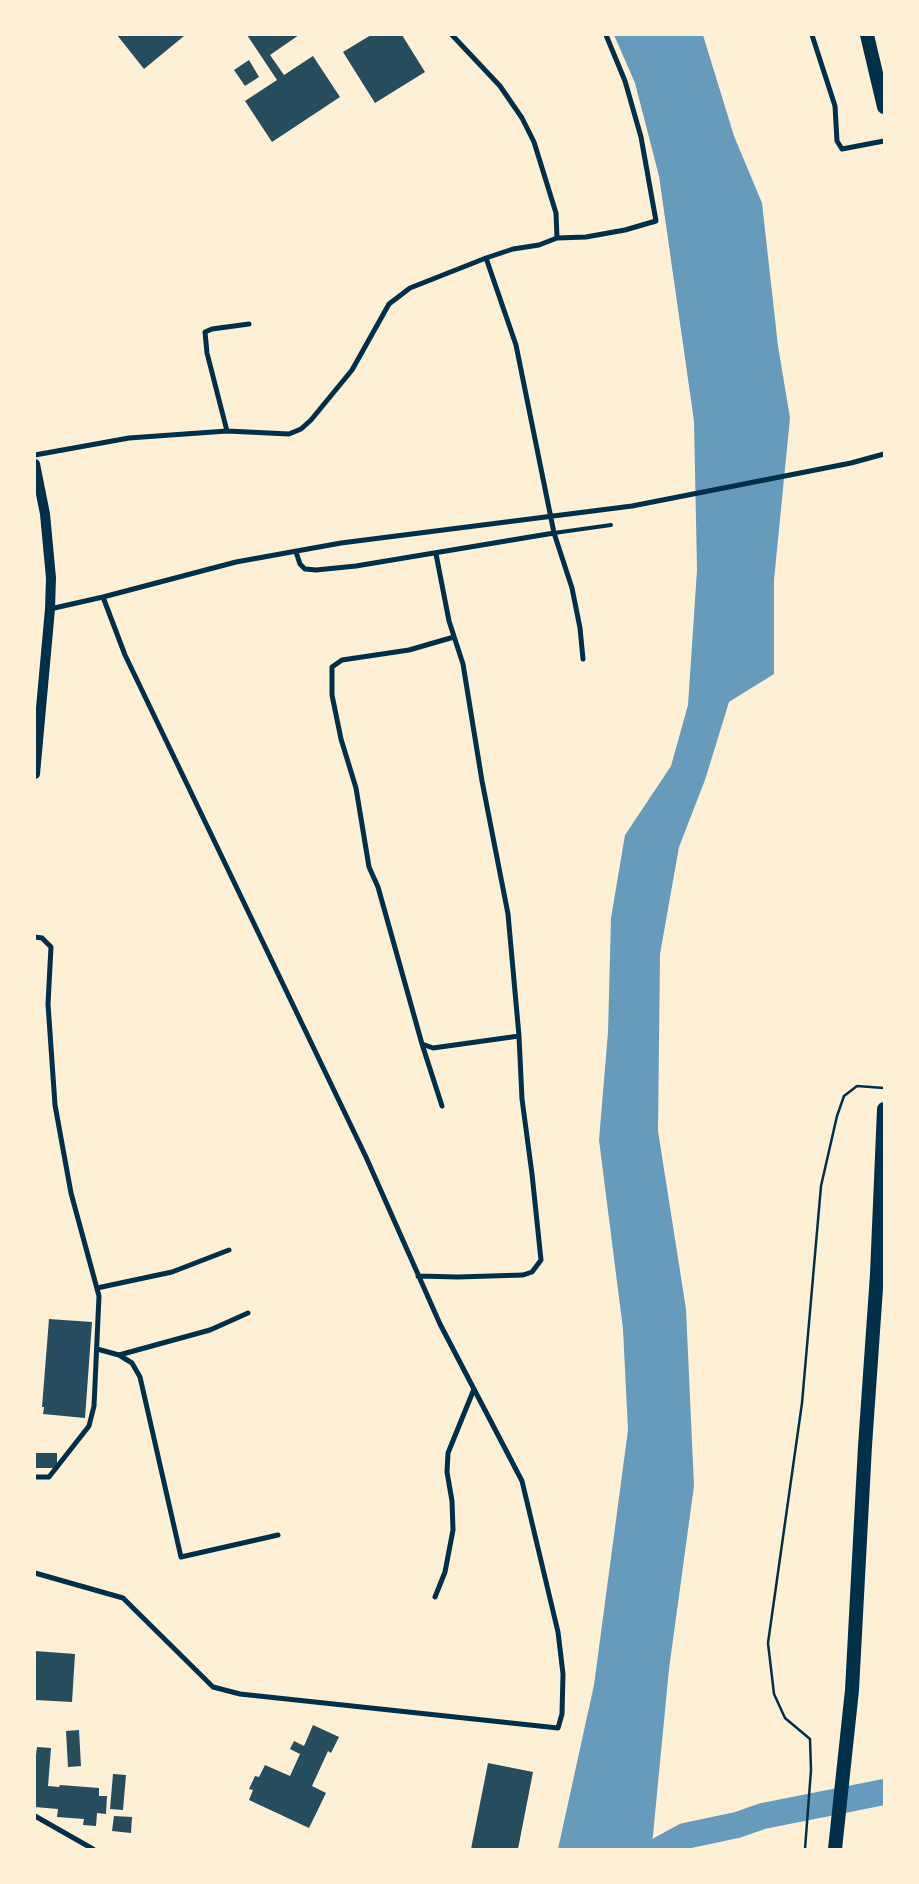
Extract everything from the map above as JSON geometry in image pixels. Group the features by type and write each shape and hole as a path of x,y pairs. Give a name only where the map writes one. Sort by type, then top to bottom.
{"highway":[{"path":"867,35 884,107"},
{"path":"835,1849 852,1690 865,1446 877,1274 884,1109"}],"main road":[{"path":"35,464 45,514 51,578 50,609 35,774"}],"street":[{"path":"452,35 500,86 522,118 534,142 556,214 558,238"},
{"path":"35,455 129,438 228,431 288,434 301,429 311,420 352,370 389,304 410,288 513,249 538,245 558,238 586,237 656,222 641,137 625,80 606,35"},
{"path":"812,35 835,106 837,141 842,149 884,141"},
{"path":"486,258 516,346 554,533 572,588 580,628 583,659"},
{"path":"228,431 207,353 205,332 212,329 249,324"},
{"path":"50,609 236,562 341,543 632,506 851,463 884,454"},
{"path":"296,552 300,564 305,570 316,570 436,554 554,533"},
{"path":"418,1276 458,1278 523,1275 532,1272 541,1260 522,1099 519,1036 508,914 482,781 463,664 449,621 436,554"},
{"path":"35,1573 123,1598 213,1687 240,1694 558,1728 562,1714 563,1674 558,1632 522,1482 440,1324 366,1157 144,696 125,655 103,597"},
{"path":"442,1106 422,1044 378,887 370,867 356,788 341,739 332,695 332,667 342,660 409,650 454,637"},
{"path":"35,937 42,938 50,947 48,1004 56,1105 70,1193 99,1296 94,1406 89,1426 49,1478 35,1477"},
{"path":"422,1044 433,1048 519,1036"},
{"path":"97,1288 172,1272 229,1250"},
{"path":"119,1355 210,1330 248,1313"},
{"path":"97,1349 119,1355 132,1363 140,1378 181,1557 278,1535"},
{"path":"435,1597 445,1572 453,1530 452,1501 447,1472 448,1453 474,1389"},
{"path":"35,1816 93,1849"}],"lane":[{"path":"554,533 611,525"}],"path":[{"path":"805,1849 811,1770 810,1739 785,1718 774,1694 768,1642 802,1403 821,1186 837,1116 844,1096 857,1086 884,1088"}],"water":[{"path":"614,35 703,35 734,136 762,203 778,346 790,418 774,580 774,674 729,702 705,780 679,847 660,954 658,1131 686,1309 694,1486 669,1669 651,1849 558,1849 594,1685 628,1430 623,1329 599,1140 608,1032 611,918 625,835 671,766 688,705 697,570 694,421 659,176 635,83"}],"building":[{"path":"117,35 183,35 184,36 144,69"},
{"path":"247,35 299,35 270,55 284,75 313,56 340,97 272,142 245,101 277,80"},
{"path":"371,35 402,35 425,72 375,103 343,52"},
{"path":"249,60 259,77 245,86 234,70"},
{"path":"49,1319 92,1322 85,1418 43,1414"},
{"path":"35,1453 57,1453 57,1468 35,1468"},
{"path":"35,1651 75,1654 72,1702 35,1700"},
{"path":"313,1725 339,1737 331,1753 328,1751 312,1786 326,1793 309,1828 249,1800 253,1790 249,1789 255,1776 259,1777 265,1765 290,1776 300,1754 290,1749 294,1741 304,1746"},
{"path":"79,1730 81,1766 68,1767 66,1731"},
{"path":"37,1747 51,1748 48,1786 99,1788 99,1796 107,1796 106,1814 97,1813 96,1826 83,1825 84,1819 57,1817 58,1809 35,1807"},
{"path":"488,1763 533,1772 518,1849 471,1849"},
{"path":"113,1774 126,1775 123,1810 110,1809"},
{"path":"114,1816 132,1817 131,1833 112,1831"}],"waterway":[{"path":"661,1849 685,1836 737,1825 763,1816 884,1792"}]}
